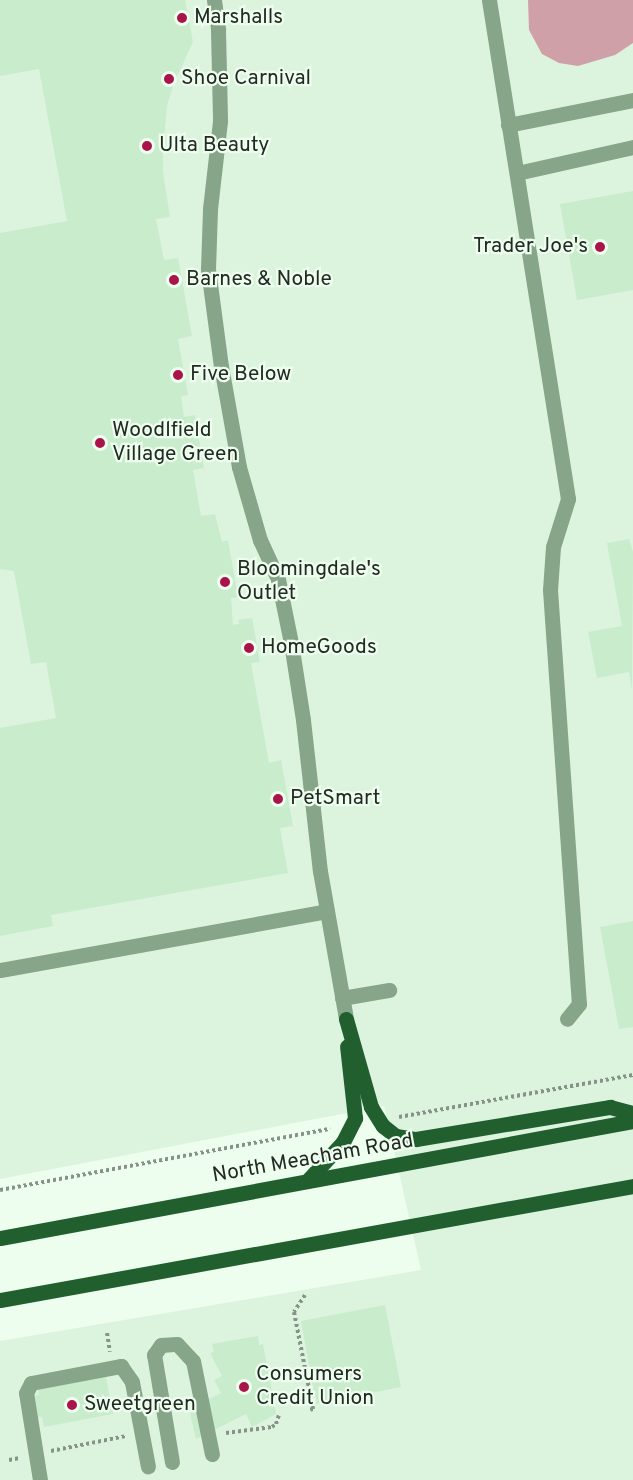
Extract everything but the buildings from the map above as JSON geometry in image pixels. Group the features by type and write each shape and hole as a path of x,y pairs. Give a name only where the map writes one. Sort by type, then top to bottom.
{"main road":[{"path":"346,1019 371,1107 379,1120 392,1133 410,1140 610,1107 633,1113"},
{"path":"308,1181 343,1142 355,1118 346,1019"},
{"name":"North Meacham Road","path":"0,1238 633,1121"},
{"path":"0,1300 633,1186"}],"lane":[{"path":"214,0 218,30 219,121 210,209 208,269 221,366 239,467 260,540 278,579 291,643 327,911 346,1019"},
{"path":"489,0 568,499 553,547 550,590 579,1005 567,1019"},
{"path":"508,125 633,100"},
{"path":"517,173 633,147"},
{"path":"0,970 327,911"},
{"path":"342,998 389,990"},
{"path":"172,1462 153,1355 160,1346 177,1344 193,1361 212,1454"},
{"path":"40,1480 26,1393 31,1383 121,1366 132,1382 148,1467"}],"path":[{"path":"379,1120 633,1075"},
{"path":"0,1190 351,1126"},
{"path":"305,1295 294,1312 313,1409 310,1410"},
{"path":"107,1333 113,1368"},
{"path":"226,1433 272,1427 276,1424 279,1415"},
{"path":"9,1460 126,1437 124,1425"}],"shaded area":[{"path":"0,0 633,0 633,1480 0,1480 0,1341 421,1270 384,1106 0,1179"},
{"path":"528,0 633,0 633,43 615,55 578,66 559,63 542,54 529,30"}],"place":[{"name":"Marshalls","path":"182,18"},
{"name":"Shoe Carnival","path":"169,79"},
{"name":"Ulta Beauty","path":"147,146"},
{"name":"Trader Joe's","path":"600,247"},
{"name":"Barnes & Noble","path":"174,280"},
{"name":"Five Below","path":"178,375"},
{"name":"Woodlfield Village Green","path":"100,443"},
{"name":"Bloomingdale's Outlet","path":"225,582"},
{"name":"HomeGoods","path":"249,648"},
{"name":"PetSmart","path":"278,799"},
{"name":"Consumers Credit Union","path":"244,1387"},
{"name":"Sweetgreen","path":"72,1405"}]}
